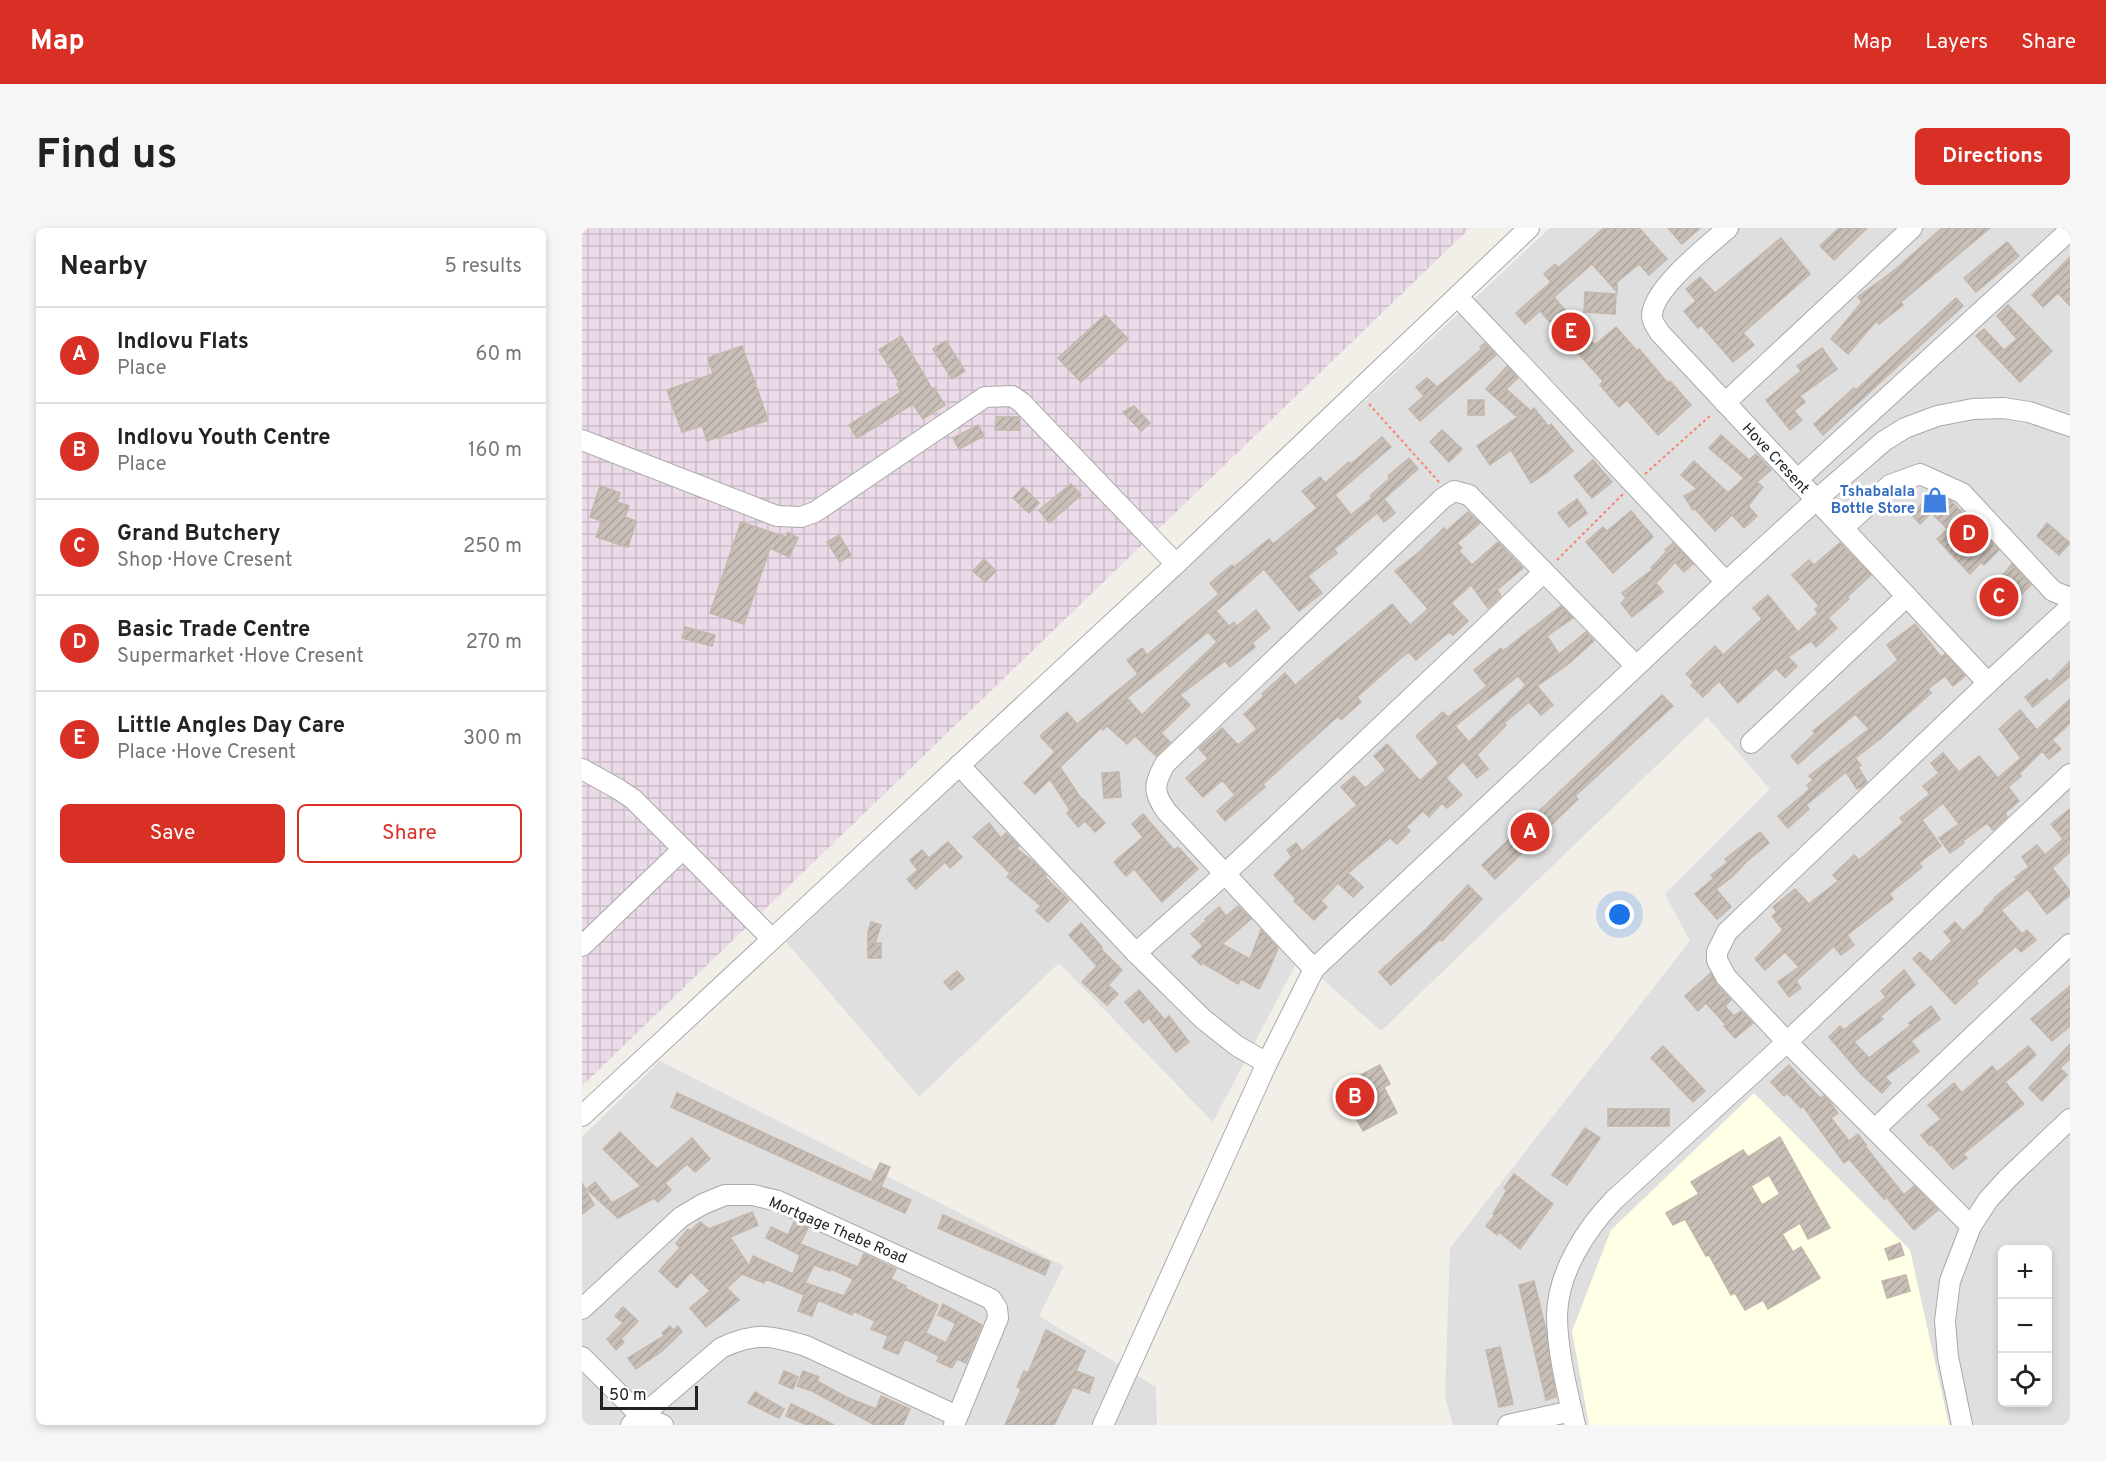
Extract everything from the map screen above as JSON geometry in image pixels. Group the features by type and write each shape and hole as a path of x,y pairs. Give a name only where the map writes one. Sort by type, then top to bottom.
{"street":[{"path":"582,1116 1176,564 1529,228"},
{"name":"Hove Cresent","path":"1728,228 1668,283 1655,301 1652,318 1660,333 1988,683"},
{"path":"1725,403 1912,228"},
{"path":"1797,480 2070,230"},
{"path":"1458,297 1726,582"},
{"path":"582,440 777,516 801,517 815,512 985,397 1012,396 1021,402 1176,564"},
{"path":"1103,1425 1267,1063 1314,969 1726,582 1884,441 1905,428 1937,416 1973,409 2003,408 2029,412 2070,426"},
{"path":"1843,528 1890,485 1920,474 1962,493 2053,591 2070,598"},
{"path":"1314,969 1167,812 1158,799 1156,787 1158,776 1165,764 1449,493 1459,491 1469,495 1636,666"},
{"path":"1136,952 1226,873 1544,572"},
{"path":"1751,743 1907,596"},
{"path":"1971,1226 1787,1042 1726,977 1717,960 1720,943 1727,932 2070,608"},
{"path":"959,765 1136,952 1219,1033 1267,1063"},
{"path":"582,769 633,799 771,938"},
{"path":"1508,1425 1573,1418 1564,1373 1557,1314 1562,1288 1578,1246 1594,1221 2070,774"},
{"path":"582,946 683,849"},
{"path":"1875,1129 2070,944"},
{"path":"1962,1425 1948,1357 1945,1321 1950,1281 1971,1226 1988,1200 2070,1119"},
{"name":"Mortgage Thebe Road","path":"582,1309 681,1217 703,1204 725,1195 753,1195 778,1202 991,1299 997,1308 998,1318 956,1421"},
{"path":"636,1420 721,1348 759,1335 806,1346 956,1421"},
{"path":"582,1357 636,1420 663,1425"}],"path":[{"path":"1357,391 1449,493"}],"shaded area":[{"path":"582,228 1470,228 582,1086"},
{"path":"1550,228 2070,228 2070,1425 1453,1425 1445,1397 1450,1248 1690,941 1665,894 1770,789 1707,717 1381,1031 1299,958 1213,1122 1059,963 919,1097 786,942"},
{"path":"660,1061 1064,1266 1039,1316 1156,1387 1157,1425 582,1425 582,1137"},
{"path":"1754,1093 1910,1250 1949,1425 1589,1425 1572,1331 1611,1230"}],"building":[{"path":"1604,228 1639,228 1667,259 1649,275 1639,264 1617,282 1617,292 1592,264 1554,297 1595,345 1616,327 1691,405 1658,435 1627,400 1619,407 1600,385 1603,381 1540,311 1525,324 1516,313 1551,282 1544,274 1555,264 1558,268"},
{"path":"1668,228 1700,228 1682,244"},
{"path":"1839,228 1867,228 1834,260 1820,246"},
{"path":"1942,228 1990,228 1901,302 1903,305 1879,324 1876,321 1848,354 1831,339 1862,302 1858,297 1896,269"},
{"path":"1781,238 1810,274 1743,333 1754,345 1733,362 1701,325 1698,328 1684,311 1696,301 1686,289 1700,277 1715,293"},
{"path":"2007,242 2019,256 1976,292 1964,278"},
{"path":"2070,257 2070,306 2058,293 2043,307 2032,295"},
{"path":"1585,292 1616,294 1615,314 1584,312"},
{"path":"1956,298 1963,306 1823,435 1814,424 1854,388 1856,390"},
{"path":"2008,305 2052,351 2020,382 1976,336 1984,329 2004,350 2017,339 1997,316"},
{"path":"1105,315 1128,339 1081,382 1058,358"},
{"path":"901,336 932,389 934,388 945,405 923,419 913,404 857,438 849,425 901,392 897,384 899,382 879,350"},
{"path":"946,341 965,371 952,379 933,349"},
{"path":"1485,343 1496,355 1420,421 1409,409 1424,396 1416,387 1427,378 1437,387 1482,349 1480,347"},
{"path":"742,346 768,420 707,441 702,426 682,432 667,390 713,374 708,358"},
{"path":"1822,348 1837,369 1800,396 1805,402 1794,411 1802,420 1790,430 1766,400 1801,371 1797,366"},
{"path":"1507,366 1518,378 1506,389 1531,411 1534,408 1548,426 1551,424 1573,451 1531,483 1511,450 1490,465 1477,446 1520,415 1515,415 1486,389"},
{"path":"1468,400 1484,400 1484,415 1468,415"},
{"path":"1134,406 1150,423 1141,431 1123,412"},
{"path":"996,417 1019,417 1020,430 995,430"},
{"path":"978,425 984,436 959,449 953,438"},
{"path":"1442,430 1462,449 1449,462 1430,442"},
{"path":"1721,435 1749,460 1756,454 1771,470 1757,482 1763,487 1748,506 1757,516 1744,528 1732,515 1715,531 1695,509 1693,510 1684,496 1697,489 1681,475 1694,461 1728,493 1744,478 1709,448"},
{"path":"1382,437 1391,447 1335,495 1351,515 1372,498 1370,496 1390,478 1388,476 1409,458 1418,469 1384,499 1395,513 1384,522 1377,513 1334,549 1337,553 1308,576 1322,593 1299,611 1264,569 1216,611 1229,626 1234,622 1237,626 1256,610 1270,628 1252,643 1255,647 1230,667 1225,661 1180,695 1190,705 1161,733 1170,742 1156,756 1135,736 1127,744 1107,726 1103,730 1101,728 1060,767 1082,800 1105,823 1095,832 1085,821 1078,827 1067,813 1070,810 1050,779 1035,794 1024,783 1055,752 1040,736 1067,712 1077,724 1138,674 1127,660 1142,648 1147,655 1219,594 1210,583 1232,565 1234,567 1269,539 1273,544 1317,508 1302,491 1320,477 1325,483 1349,462 1351,464","holes":["1208,632 1217,642 1142,715 1127,698"]},
{"path":"1593,460 1612,482 1592,498 1574,476"},
{"path":"1071,484 1081,495 1049,523 1039,510"},
{"path":"600,486 620,493 617,502 629,506 625,517 636,521 628,547 596,537 602,521 590,517"},
{"path":"1023,487 1039,503 1029,513 1013,498"},
{"path":"1932,492 1951,501 1999,550 1984,565 1981,562 1970,574 1937,539 1948,529 1931,513 1920,524 1912,515"},
{"path":"1577,499 1587,513 1569,527 1558,513"},
{"path":"1631,511 1653,537 1613,573 1586,542 1603,527 1607,531"},
{"path":"1468,512 1480,523 1457,543 1462,548 1459,551 1472,565 1498,542 1523,568 1497,590 1501,596 1488,608 1471,585 1451,603 1468,621 1453,635 1449,632 1416,660 1409,652 1401,658 1357,697 1361,702 1341,720 1338,716 1263,784 1265,787 1225,821 1217,811 1235,795 1222,780 1203,797 1186,778 1208,759 1199,748 1222,728 1238,745 1257,729 1244,714 1264,696 1262,694 1285,673 1295,685 1392,604 1410,625 1428,609 1395,571 1444,528 1446,531"},
{"path":"741,522 786,537 788,532 798,538 789,557 770,548 744,624 710,613"},
{"path":"2047,523 2070,543 2059,555 2037,536"},
{"path":"839,535 851,555 840,562 827,542"},
{"path":"1673,543 1693,564 1684,572 1675,562 1656,583 1663,592 1632,617 1621,603 1626,598 1622,593 1653,569 1651,568"},
{"path":"1840,543 1871,575 1828,618 1837,628 1816,647 1811,641 1788,657 1797,666 1785,678 1776,668 1738,703 1719,681 1703,697 1691,685 1694,682 1686,674 1715,646 1723,655 1762,619 1753,608 1768,595 1798,632 1818,613 1815,609 1819,606 1792,575 1809,560 1814,565"},
{"path":"984,559 996,571 985,582 973,571"},
{"path":"2012,564 2031,585 2001,613 1983,593 1999,580"},
{"path":"1561,606 1573,618 1547,636 1559,654 1586,632 1594,641 1567,665 1537,686 1553,705 1541,715 1529,702 1504,723 1506,725 1477,755 1488,769 1477,778 1463,761 1446,778 1462,795 1447,808 1442,803 1429,817 1423,811 1406,827 1410,831 1397,844 1390,838 1348,873 1363,887 1353,897 1338,883 1321,901 1327,907 1314,920 1294,901 1296,899 1274,875 1292,857 1287,850 1296,843 1302,851 1357,805 1341,787 1354,776 1365,788 1386,770 1374,756 1387,744 1420,781 1439,763 1416,736 1443,712 1448,717 1487,686 1474,670 1501,648 1503,651","holes":["1518,676 1526,685 1469,742 1455,726"]},
{"path":"1915,624 1941,657 1945,654 1965,676 1953,686 1945,676 1928,689 1931,693 1880,739 1855,758 1861,765 1858,767 1867,782 1863,786 1857,789 1846,772 1806,805 1809,809 1788,828 1778,816 1810,789 1807,785 1813,780 1809,776 1869,729 1855,714 1798,764 1791,756 1815,733 1813,731 1898,660 1887,645"},
{"path":"685,627 715,635 712,646 682,638"},
{"path":"2070,661 2070,676 2033,707 2025,697 2047,679 2050,682"},
{"path":"1662,695 1673,706 1575,796 1578,799 1495,879 1482,865"},
{"path":"2070,699 2070,723 2052,740 2061,749 2049,759 2042,751 2019,774 2021,776 2008,787 2019,801 2005,813 2007,817 1993,830 1987,823 1950,853 1939,838 1959,824 1943,803 1922,820 1941,846 1919,863 1922,867 1889,894 1893,899 1847,935 1854,945 1841,955 1834,946 1796,981 1801,988 1789,997 1778,982 1799,967 1785,952 1765,970 1755,959 1783,930 1772,916 1777,912 1773,907 1795,889 1809,904 1838,881 1833,875 1854,855 1859,860 1904,822 1900,818 1930,794 1923,786 1939,773 1931,763 1943,753 1959,772 1979,756 1998,778 2021,758 1999,729 2020,710 2037,730"},
{"path":"1119,772 1121,797 1104,798 1102,773"},
{"path":"2070,809 2070,852 2052,868 2070,891 2070,895 2047,914 2028,889 2001,910 2022,934 2027,930 2036,940 2021,952 2016,946 1976,981 1978,983 1955,1004 1913,959 1920,952 1931,962 1952,941 1944,932 1955,922 1963,931 1985,911 1984,909 1994,898 2017,879 2015,877 2029,867 2022,857 2037,845 2045,855 2063,839 2051,824"},
{"path":"1143,814 1174,850 1178,847 1198,869 1162,902 1134,869 1126,876 1114,862 1143,837 1132,824"},
{"path":"989,823 1001,838 1006,833 1019,846 1016,848 1034,862 1046,875 1044,876 1069,900 1048,922 1036,911 1041,906 1007,877 1010,873 973,837"},
{"path":"1760,832 1769,843 1716,889 1731,907 1717,919 1695,894 1714,878 1711,875 1728,862 1725,859"},
{"path":"948,842 962,857 950,868 945,862 916,889 907,879 918,870 910,860 922,850 929,858"},
{"path":"1468,885 1482,899 1442,941 1440,939 1391,985 1379,972 1426,929"},
{"path":"1238,906 1251,919 1222,944 1250,959 1261,930 1278,948 1259,989 1241,979 1238,984 1203,963 1201,965 1192,956 1203,946 1191,934 1219,907 1226,916"},
{"path":"871,922 881,925 875,943 881,943 881,958 868,958 868,932"},
{"path":"1081,923 1102,947 1101,949 1122,970 1108,985 1118,994 1107,1005 1082,982 1097,966 1069,935"},
{"path":"1904,970 1915,985 1880,1017 1883,1019 1854,1042 1869,1058 1931,1006 1940,1019 1911,1041 1919,1051 1885,1077 1891,1083 1882,1093 1861,1074 1829,1037 1840,1026 1844,1030 1886,997 1881,991"},
{"path":"957,971 964,979 951,990 944,982"},
{"path":"1711,973 1717,985 1731,1000 1725,1006 1734,1016 1741,1011 1753,1023 1735,1038 1706,1003 1698,1011 1685,996"},
{"path":"2070,986 2070,1026 2052,1041 2031,1019"},
{"path":"1139,990 1165,1020 1169,1016 1189,1042 1176,1052 1149,1018 1143,1023 1125,1002"},
{"path":"2070,1044 2070,1059 2060,1068 2067,1075 2042,1101 2029,1088"},
{"path":"1663,1046 1705,1091 1693,1102 1651,1058"},
{"path":"2028,1046 2036,1055 2005,1082 2024,1104 1963,1154 1967,1158 1953,1169 1921,1135 1941,1119 1928,1105 1954,1083 1962,1093 1992,1066 1997,1072"},
{"path":"1380,1065 1390,1084 1384,1087 1397,1113 1363,1131 1339,1086"},
{"path":"1789,1065 1820,1098 1824,1096 1829,1101 1838,1113 1831,1118 1849,1141 1858,1134 1904,1195 1914,1186 1938,1210 1914,1230 1883,1193 1885,1200 1849,1159 1844,1163 1803,1106 1801,1108 1787,1093 1784,1096 1771,1082"},
{"path":"677,1093 871,1182 880,1163 890,1167 881,1187 911,1200 905,1213 671,1107"},
{"path":"1608,1109 1669,1109 1669,1126 1608,1126"},
{"path":"1585,1128 1600,1138 1567,1185 1552,1175"},
{"path":"620,1132 657,1169 692,1138 710,1159 695,1172 687,1164 665,1183 671,1190 658,1202 654,1198 618,1218 587,1189 595,1182 612,1203 641,1186 603,1149"},
{"path":"1780,1137 1830,1228 1808,1239 1800,1223 1782,1234 1793,1252 1801,1247 1820,1278 1768,1309 1763,1300 1745,1310 1735,1293 1731,1295 1709,1255 1706,1256 1685,1219 1673,1225 1666,1213 1699,1194 1691,1182 1743,1150 1748,1157","holes":["1769,1175 1780,1194 1762,1205 1751,1186"]},
{"path":"1514,1174 1553,1204 1520,1249 1499,1232 1497,1235 1486,1226 1495,1215 1493,1214 1507,1190 1504,1188"},
{"path":"582,1183 594,1205 582,1214"},
{"path":"752,1212 758,1225 730,1237 749,1266 753,1256 793,1274 800,1255 766,1238 771,1227 788,1235 794,1222 808,1228 800,1244 858,1267 864,1254 896,1269 891,1279 938,1305 926,1333 946,1343 955,1323 938,1315 943,1304 982,1325 966,1363 957,1359 952,1368 937,1361 939,1356 905,1339 898,1354 883,1348 888,1336 871,1329 875,1321 853,1311 852,1315 818,1300 812,1316 798,1311 804,1295 766,1279 764,1283 742,1274 727,1288 739,1300 706,1327 690,1308 710,1291 691,1272 677,1288 659,1271 680,1248 676,1243 688,1229 690,1231 700,1222 709,1229","holes":["814,1265 830,1271 831,1269 853,1279 844,1296 805,1283"]},
{"path":"943,1215 1050,1262 1045,1275 938,1228"},
{"path":"1900,1243 1904,1255 1889,1260 1885,1249"},
{"path":"1906,1275 1910,1291 1887,1298 1882,1281"},
{"path":"1534,1281 1546,1330 1556,1397 1546,1400 1519,1285"},
{"path":"623,1307 638,1321 621,1339 624,1342 616,1350 607,1339 623,1323 615,1316"},
{"path":"670,1326 673,1330 678,1326 682,1332 662,1351 636,1369 628,1358 664,1336 662,1333"},
{"path":"1046,1330 1085,1351 1076,1371 1094,1378 1089,1393 1073,1387 1054,1425 1005,1425 1021,1389 1017,1387 1024,1371 1028,1373"},
{"path":"1500,1347 1513,1404 1499,1407 1486,1350"},
{"path":"784,1371 798,1377 793,1389 779,1383"},
{"path":"803,1371 819,1377 817,1381 846,1397 876,1409 881,1396 910,1409 903,1425 875,1425 812,1391 797,1386"},
{"path":"755,1392 784,1409 779,1418 748,1403"},
{"path":"791,1404 834,1425 807,1425 786,1416"}],"place":[{"name":"Little Angles Day Care","path":"1571,332"},
{"name":"Tshabalala Bottle Store","path":"1935,500"},
{"name":"Basic Trade Centre","path":"1969,534"},
{"name":"Grand Butchery","path":"1999,597"},
{"name":"Indlovu Flats","path":"1530,832"},
{"name":"Indlovu Youth Centre","path":"1355,1097"}]}
